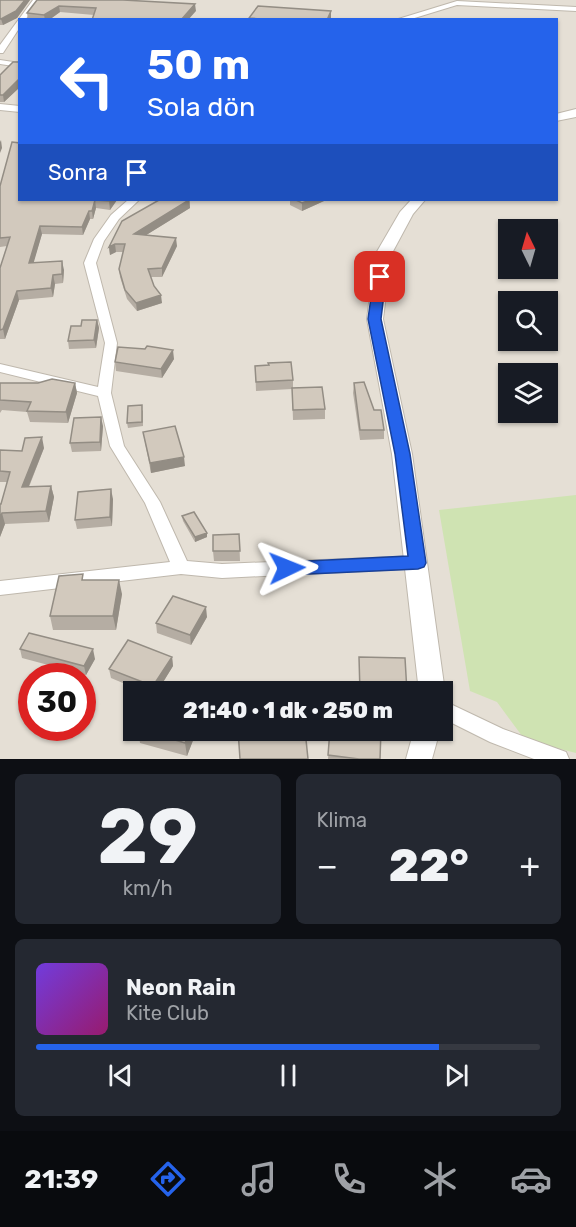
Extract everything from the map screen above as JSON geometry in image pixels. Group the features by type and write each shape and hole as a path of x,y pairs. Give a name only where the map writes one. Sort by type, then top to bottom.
{"street":[{"path":"22,18 37,0"},
{"path":"404,18 458,1 576,9"},
{"path":"0,51 18,23"},
{"path":"0,62 18,64"},
{"path":"0,107 18,109"},
{"path":"558,117 576,112"},
{"path":"133,201 115,217 98,241 90,263 94,287 111,343 104,393 117,446 152,502 181,567"},
{"path":"417,201 407,212 383,255 375,319 402,454 418,563 431,681"},
{"path":"0,368 104,393"},
{"path":"0,588 181,567 222,571 418,563"},
{"path":"453,714 496,736 559,759"},
{"path":"419,759 424,741"}],"shaded area":[{"path":"0,0 576,0 576,759 0,759"}],"green space":[{"path":"576,495 576,753 525,740 497,702 470,691 439,510"}],"building":[{"path":"0,0 25,0 16,11 0,19"},
{"path":"37,0 123,0 195,4 183,18 93,18 96,8 59,6 44,15 27,13"},
{"path":"258,6 331,11 328,18 249,18"},
{"path":"13,62 18,62 18,80 3,95 0,95 0,75"},
{"path":"12,142 18,143 18,201 95,201 92,211 89,211 82,227 40,226 29,263 62,261 62,274 53,275 51,288 17,291 3,329 0,330 0,268 10,237 0,238 0,186"},
{"path":"157,201 187,201 134,234 176,238 162,268 148,269 154,286 161,295 136,303 125,290 119,269 125,244 115,244 109,247 122,221"},
{"path":"82,320 97,320 94,340 68,341 71,326 81,326"},
{"path":"147,346 173,350 161,369 115,362 118,347 145,349"},
{"path":"291,362 293,380 256,382 255,366"},
{"path":"52,379 75,383 66,412 27,411 31,402 0,400 0,383 38,383"},
{"path":"364,382 374,410 381,410 384,430 360,430 354,383"},
{"path":"322,387 325,409 293,410 292,388"},
{"path":"142,405 142,422 127,423 128,406"},
{"path":"101,417 100,442 70,443 74,418"},
{"path":"175,426 184,457 150,463 143,432"},
{"path":"42,437 22,487 51,486 46,511 2,513 0,518 0,504 10,472 0,471 0,450 22,451 25,438"},
{"path":"111,489 110,517 75,520 78,492"},
{"path":"194,512 207,533 195,537 182,516"},
{"path":"239,534 240,551 213,551 213,535"},
{"path":"83,574 82,580 119,580 113,616 50,616 59,576"},
{"path":"173,596 206,607 190,635 156,623"},
{"path":"29,633 93,649 86,663 73,663 20,649"},
{"path":"128,640 172,657 156,681 140,681 109,669"},
{"path":"359,657 405,658 406,681 360,681"},
{"path":"239,741 306,741 308,759 240,759"},
{"path":"329,741 381,741 380,759 328,755"}],"route":[{"path":"287,568 418,563 402,454 375,319 380,277"}]}
